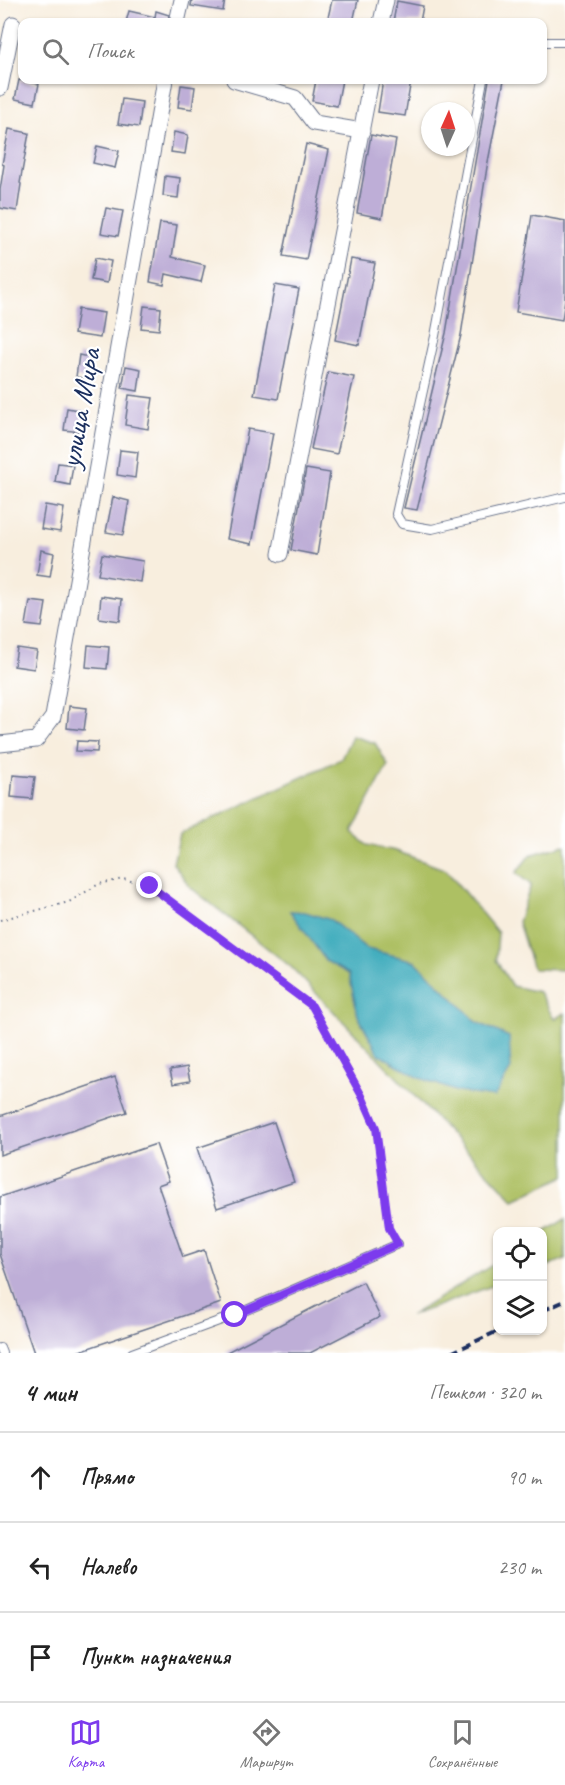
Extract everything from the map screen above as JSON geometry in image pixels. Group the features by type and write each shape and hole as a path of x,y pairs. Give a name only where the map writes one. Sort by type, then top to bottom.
{"street":[{"path":"178,18 182,0"},
{"path":"382,18 386,0"},
{"path":"0,88 12,24"},
{"name":"улица Мира","path":"0,744 36,740 53,717 164,84"},
{"path":"248,84 295,98 314,123 362,131"},
{"path":"280,554 370,84"}],"lane":[{"path":"547,42 565,42"},
{"path":"482,84 435,336 396,514 402,524 432,529 565,497"},
{"path":"132,1353 235,1315 398,1244"},
{"path":"0,1348 2,1353"}],"path":[{"path":"0,920 69,902 99,884 123,879 150,886 312,1006 362,1096 376,1128 389,1228 398,1244"}],"green space":[{"path":"352,736 375,743 388,765 352,832 367,845 396,851 446,870 498,933 496,960 512,986 539,992 554,1019 565,1013 565,1176 514,1200 291,967 190,887 173,863 180,834 341,759","holes":["290,911 305,912 331,920 367,949 415,961 478,1023 509,1037 458,1092 418,1077 379,1054 358,1016 349,974 326,961"]},
{"path":"565,845 565,970 533,969 518,922 531,885 516,873 530,855"},
{"path":"565,1219 565,1259 547,1266 547,1230"},
{"path":"493,1264 493,1285 410,1316"}],"water":[{"path":"290,911 305,912 331,920 367,949 415,961 478,1023 509,1037 511,1069 494,1097 458,1092 418,1077 379,1054 358,1016 349,974 326,961"}],"building":[{"path":"192,0 225,0 223,11 191,6"},
{"path":"332,0 358,0 354,18 328,18"},
{"path":"397,1 423,6 421,18 394,18"},
{"path":"129,11 155,17 156,11 169,15 169,18 127,18"},
{"path":"18,84 39,84 35,103 15,99"},
{"path":"315,84 341,84 337,106 312,101"},
{"path":"382,84 410,84 405,116 378,112"},
{"path":"488,84 503,84 487,167 461,335 417,510 404,508 446,333"},
{"path":"181,85 195,87 192,109 178,107"},
{"path":"122,99 142,102 139,127 118,124"},
{"path":"9,129 29,133 17,211 0,208 4,165 2,164"},
{"path":"174,132 188,135 185,154 171,152"},
{"path":"371,135 396,140 382,218 357,213"},
{"path":"306,144 329,150 306,260 283,256"},
{"path":"97,146 119,151 115,168 93,163"},
{"path":"165,176 180,178 178,198 163,196"},
{"path":"106,208 123,211 118,236 101,233"},
{"path":"532,215 565,221 565,299 562,320 516,312"},
{"path":"160,223 177,225 172,257 205,265 201,282 166,274 164,285 150,282"},
{"path":"95,258 111,261 107,283 91,280"},
{"path":"351,259 375,263 359,345 335,340"},
{"path":"275,285 299,289 278,399 254,395"},
{"path":"144,306 161,308 159,330 141,328"},
{"path":"78,309 104,313 100,338 74,334"},
{"path":"79,355 93,358 89,379 76,377"},
{"path":"126,366 141,369 138,391 122,388"},
{"path":"328,372 354,377 337,454 311,449"},
{"path":"129,395 153,398 148,429 125,425"},
{"path":"67,408 84,411 81,432 64,430"},
{"path":"248,429 273,433 252,544 227,539"},
{"path":"120,450 138,452 135,478 117,475"},
{"path":"58,463 73,465 70,485 55,482"},
{"path":"306,469 330,473 317,555 291,550"},
{"path":"113,497 129,501 123,535 106,532"},
{"path":"45,505 64,508 60,532 41,529"},
{"path":"41,550 54,553 50,577 37,575"},
{"path":"102,554 143,561 140,582 98,575"},
{"path":"101,596 122,599 120,621 99,618"},
{"path":"30,601 46,603 42,627 26,625"},
{"path":"88,645 109,647 107,669 86,667"},
{"path":"17,648 37,651 34,669 14,666"},
{"path":"69,706 87,708 84,730 67,728"},
{"path":"77,741 98,742 97,752 76,751"},
{"path":"13,775 35,777 32,799 11,797"},
{"path":"187,1067 190,1081 173,1084 170,1070"},
{"path":"115,1077 127,1112 0,1155 0,1116"},
{"path":"274,1122 294,1182 217,1208 197,1148"},
{"path":"156,1144 169,1181 158,1185 183,1257 204,1250 221,1303 74,1353 34,1353 0,1254 0,1197"},
{"path":"363,1282 380,1317 310,1353 225,1353"}],"railway":[{"path":"547,1309 565,1301"},
{"path":"451,1353 493,1333"}],"route":[{"path":"150,886 312,1006 362,1096 376,1128 389,1228 398,1244 235,1315"}]}
